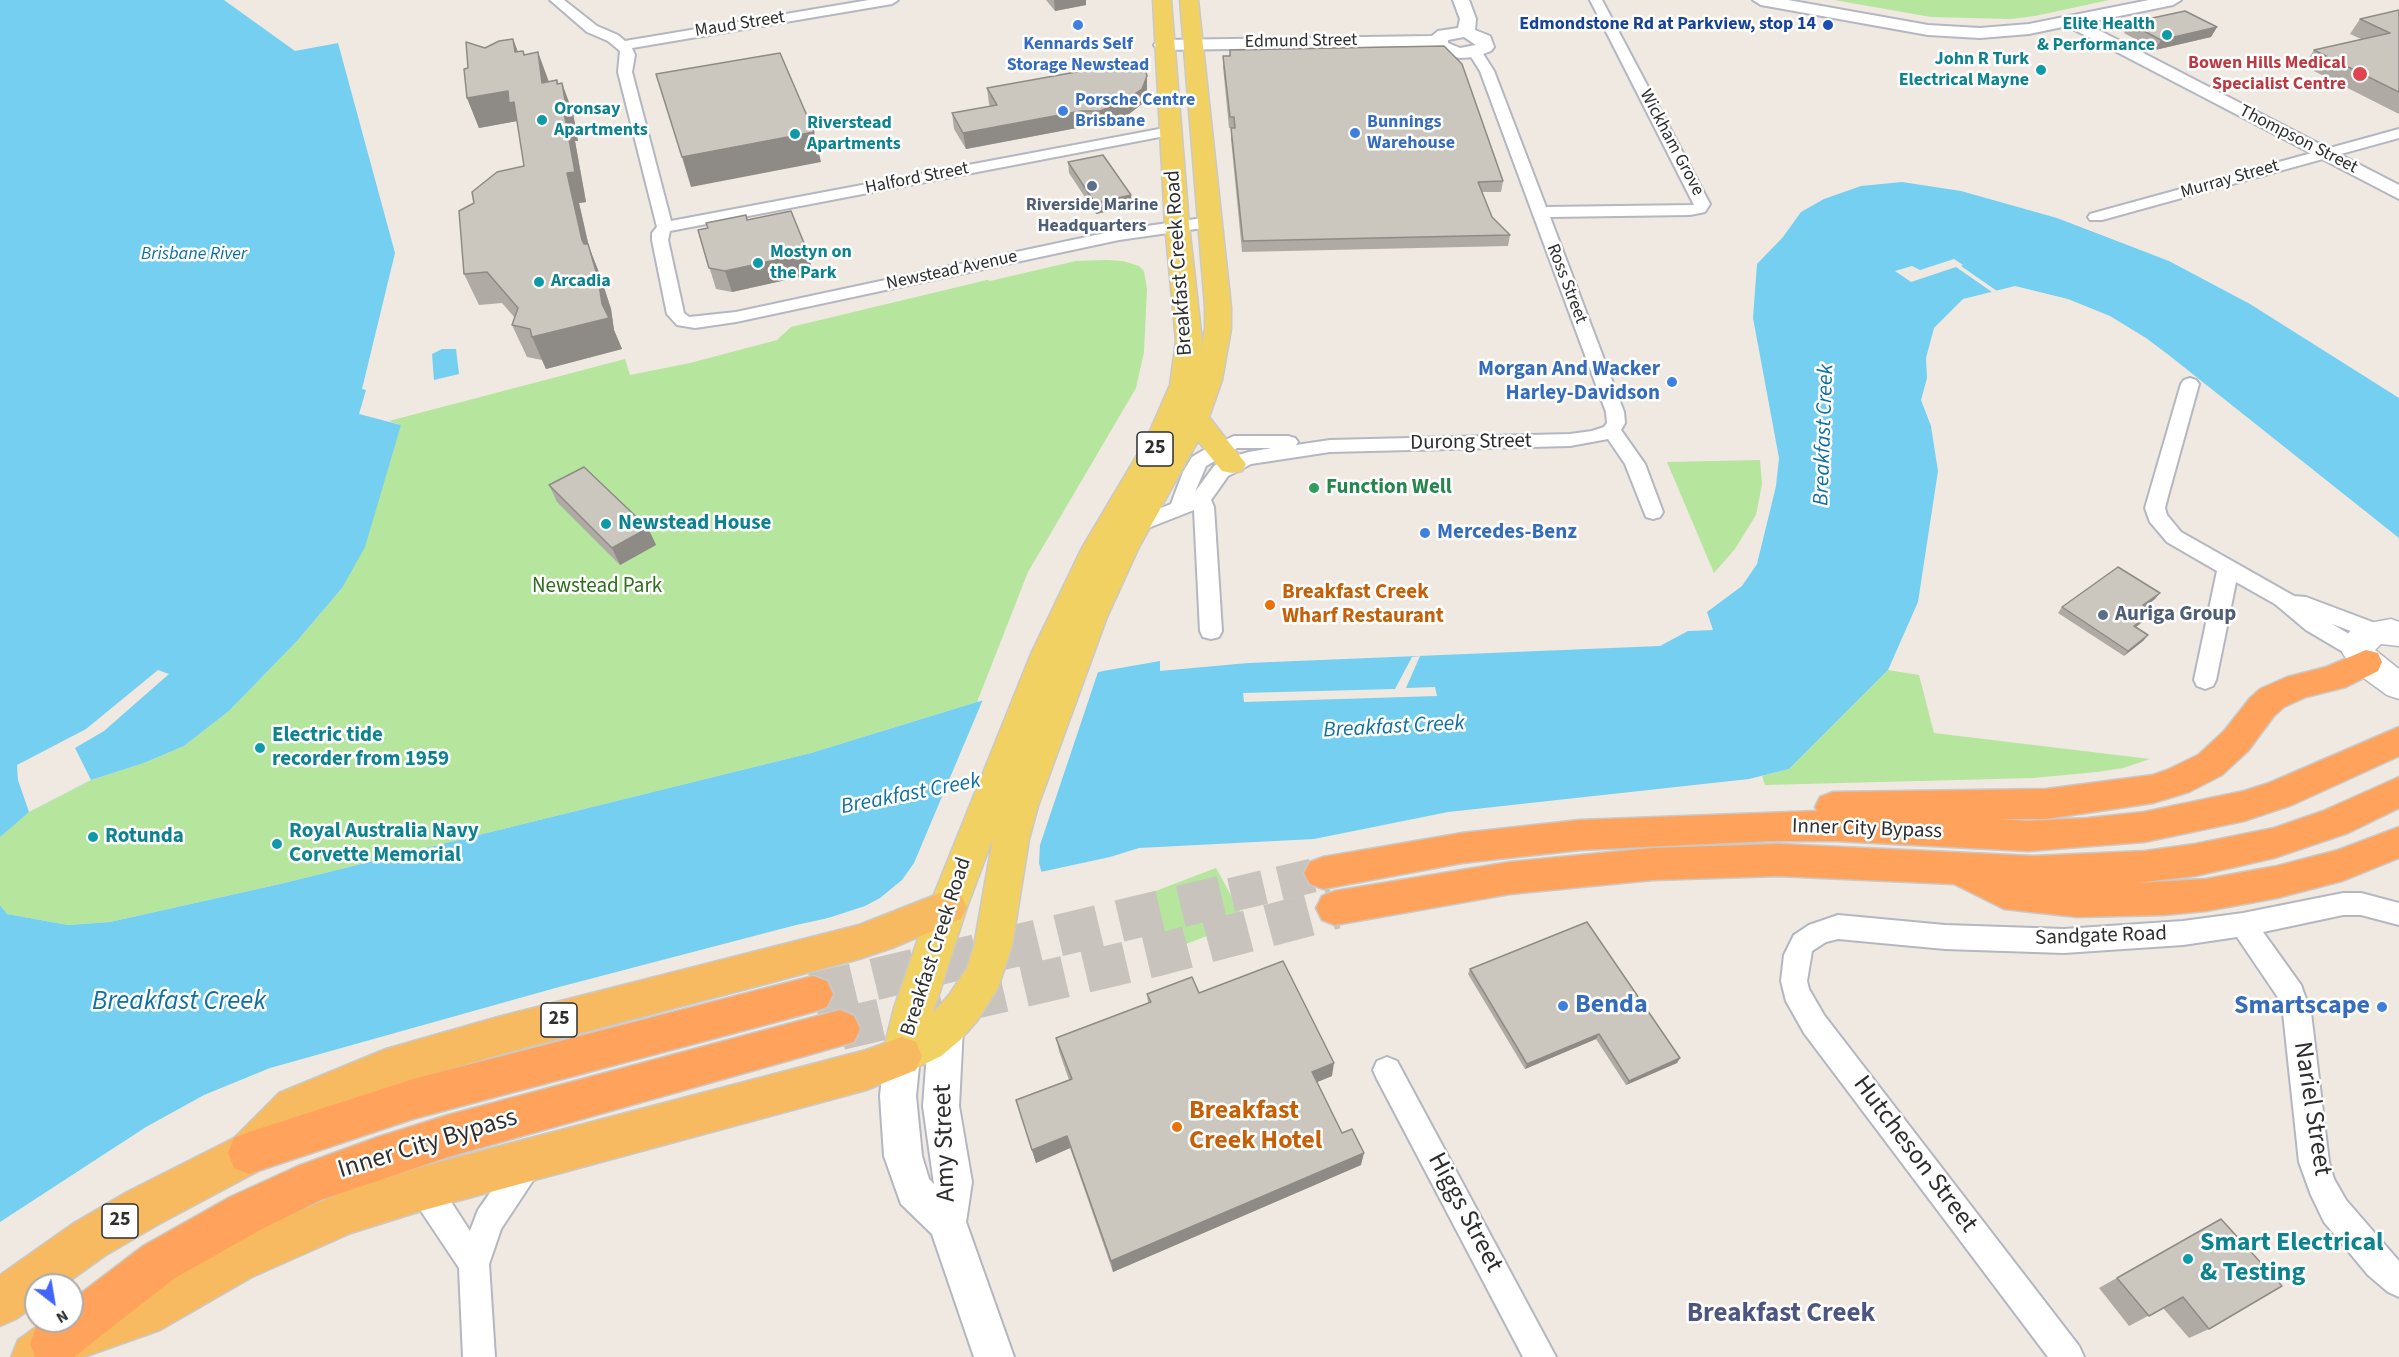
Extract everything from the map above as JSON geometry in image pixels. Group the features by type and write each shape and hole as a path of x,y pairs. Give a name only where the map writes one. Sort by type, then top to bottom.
{"highway":[{"path":"1770,826 1832,807 2046,804 2153,789 2177,782 2210,765 2236,741 2262,707 2272,698 2299,686 2334,678 2375,644"},
{"name":"Inner City Bypass","path":"1323,873 1399,858 1528,839 1603,833 1770,826 1836,826 2028,836 2144,827 2226,811 2279,795 2399,741"},
{"name":"Inner City Bypass","path":"1335,908 1510,878 1653,864 1778,860 2033,872 2145,867 2241,851 2305,833 2345,818 2399,792"},
{"path":"1956,869 2004,893 2030,897 2077,901 2163,899 2206,895 2277,882 2342,865 2399,842"},
{"name":"25","path":"0,1303 90,1239 143,1208 249,1153 294,1107 386,1069 498,1036 859,942 892,931 948,907"},
{"name":"Inner City Bypass","path":"249,1153 413,1099 813,994"},
{"name":"Inner City Bypass","path":"44,1350 159,1262 246,1213 313,1181 448,1136 840,1029"},
{"name":"25","path":"44,1350 144,1314 212,1274 280,1240 350,1211 424,1188 866,1070 902,1056"}],"main road":[{"name":"Breakfast Creek Road","path":"902,1056 914,1008 948,907 1047,654 1097,548 1160,440 1184,385 1189,341 1177,225 1163,45 1162,0"},
{"name":"Breakfast Creek Road","path":"902,1056 927,1042 946,1027 963,1008 984,975 993,946 999,901 1020,806 1091,617 1124,547 1196,418 1209,380 1218,329 1189,0"},
{"path":"1196,418 1225,457"},
{"path":"2375,644 2399,686"}],"street":[{"path":"556,0 597,33 624,45 627,55 625,72 665,227"},
{"name":"Maud Street","path":"624,45 892,0"},
{"path":"1461,0 1468,19 1466,32"},
{"name":"Wickham Grove","path":"1539,212 1689,210 1699,208 1702,204 1596,0"},
{"path":"1761,0 1907,27 1945,31 2013,31 2173,0"},
{"name":"Thompson Street","path":"2069,21 2399,193"},
{"path":"1466,32 1484,40 1485,47 1475,52 1453,52 1441,47 1438,41 1444,34 1466,32"},
{"name":"Edmund Street","path":"1163,45 1438,41"},
{"name":"Ross Street","path":"1475,52 1487,71 1615,412 1616,423 1611,430"},
{"name":"Halford Street","path":"665,227 1170,130"},
{"name":"Murray Street","path":"2096,218 2399,133"},
{"name":"Newstead Avenue","path":"665,227 660,233 660,240 676,314 683,321 695,323 736,317 1106,237 1210,222"},
{"path":"2190,384 2155,508 2157,517 2174,537 2228,570 2283,599 2314,624 2375,644"},
{"path":"1611,430 1635,464 1653,512"},
{"name":"Durong Street","path":"1179,509 1192,472 1199,462 1225,457 1249,458 1330,446 1570,440 1594,437 1611,430"},
{"name":"Durong Street","path":"1138,525 1200,499 1221,471 1225,457"},
{"path":"1200,499 1204,507 1211,631"},
{"path":"1179,509 1205,541"},
{"path":"2205,680 2228,570"},
{"name":"Sandgate Road","path":"1803,943 1818,933 1838,927 1945,937 2064,940 2183,933 2243,925 2343,904 2361,904 2399,914"},
{"name":"Nariel Street","path":"2243,925 2291,994 2297,1013 2314,1162 2321,1185 2335,1211 2379,1264 2399,1281"},
{"name":"Hutcheson Street","path":"1803,943 1797,955 1794,981 1796,992 1814,1024 2068,1357"},
{"name":"Amy Street","path":"946,1027 941,1106 953,1182 947,1222"},
{"name":"Amy Street","path":"902,1056 898,1110 907,1171 914,1191 947,1222 994,1357"},
{"name":"Higgs Street","path":"1388,1070 1540,1357"},
{"path":"479,1357 474,1264 489,1221 531,1159"},
{"path":"424,1188 474,1264"}],"green space":[{"path":"1834,0 2109,0 2010,19 1931,17"},
{"name":"Newstead Park","path":"1076,261 1123,261 1139,266 1144,271 1147,289 1144,352 1136,388 1028,572 977,702 811,753 280,884 110,922 68,925 7,914 0,905 0,837 9,828 29,812 91,780 144,763 184,746 229,711 297,641 342,588 401,425 389,421 625,359 630,375 690,363 777,340 791,327"},
{"path":"1760,460 1762,484 1756,515 1735,549 1714,573 1667,462"},
{"path":"1888,670 1919,675 1934,733 2150,759 2123,768 2033,778 1765,785 1762,776 1789,769"},
{"path":"1216,868 1245,921 1158,955 1132,900"}],"water":[{"name":"Brisbane River","path":"0,0 224,0 295,51 338,43 395,253 362,389 366,390 359,414 401,425 365,547 342,588 297,641 229,711 184,746 144,763 91,780 29,812 0,837"},
{"name":"Breakfast Creek","path":"1902,182 1961,191 2057,218 2169,261 2250,304 2399,398 2399,538 2170,356 2110,316 2068,299 2015,286 1963,299 1934,328 1926,358 1927,378 1921,400 1931,426 1938,471 1918,602 1888,670 1789,769 1749,779 1448,812 1314,839 1139,848 1110,857 796,925 559,987 270,1068 204,1095 146,1127 0,1222 0,905 7,914 68,925 110,922 280,884 811,753 977,702 1103,671 1160,661 1160,671 1248,663 1660,646 1688,631 1713,630 1707,612 1742,586 1757,564 1776,486 1779,458 1753,318 1757,264 1783,237 1801,212 1824,199 1861,186"},
{"path":"442,349 456,349 459,374 434,380 432,354"}],"pier":[{"path":"1954,259 1997,291 1992,292 1956,267 1911,282 1895,271 1912,266 1920,270"},
{"path":"1420,656 1406,688 1435,687 1437,696 1244,702 1243,693 1395,689 1412,657"},
{"path":"1099,669 1040,845 1039,863 1042,874 816,922 865,906 880,898 902,880 914,863 984,697"},
{"path":"158,670 169,674 104,731 75,748 91,780 29,812 18,780 17,765 86,729"}],"building":[{"path":"2399,10 2399,92 2314,50 2390,33 2360,19"},
{"path":"2185,11 2217,27 2161,40 2129,23"},
{"path":"513,39 515,52 523,51 524,55 538,52 542,83 557,80 557,84 562,83 567,111 564,112 575,172 567,173 582,240 584,244 588,244 598,278 602,304 609,318 532,337 530,329 512,325 518,308 487,272 464,274 459,211 474,203 472,192 497,172 524,166 514,102 509,103 508,91 467,98 464,69 468,68 466,42 485,48 499,41"},
{"name":"Bunnings Warehouse","path":"1444,46 1462,64 1503,181 1478,182 1492,217 1510,235 1243,241 1231,128 1235,128 1234,117 1230,117 1223,56 1230,56 1230,50"},
{"path":"780,53 814,132 682,157 656,74"},
{"path":"1143,60 1147,76 1142,89 1124,101 1100,111 1081,111 963,133 952,113 997,105 987,88"},
{"path":"1103,155 1131,195 1095,203 1068,162"},
{"path":"791,211 808,253 725,271 709,268 698,230 708,228 706,223 746,215 747,220"},
{"name":"Newstead House","path":"584,467 648,528 612,548 549,485"},
{"name":"Auriga Group","path":"2118,567 2160,593 2143,605 2153,612 2134,626 2148,635 2128,651 2062,607"},
{"name":"Benda","path":"1587,922 1680,1058 1629,1081 1599,1034 1527,1064 1470,969"},
{"name":"Breakfast Creek Hotel","path":"1283,961 1334,1063 1312,1072 1342,1133 1352,1129 1364,1153 1111,1261 1067,1136 1032,1150 1016,1100 1072,1079 1056,1038 1151,1002 1147,994 1192,977 1199,993"},
{"name":"Smart Electrical & Testing","path":"2221,1219 2282,1286 2209,1329 2183,1297 2149,1316 2117,1278"}],"tunnel":[{"path":"1231,895 1323,873"},
{"path":"813,994 1237,893"},
{"path":"840,1029 1158,955 1335,908"}],"place":[{"name":"Kennards Self Storage Newstead","path":"1078,25"},
{"name":"Edmondstone Rd at Parkview, stop 14","path":"1828,25"},
{"name":"Elite Health & Performance","path":"2167,35"},
{"name":"John R Turk Electrical Mayne","path":"2041,70"},
{"name":"Bowen Hills Medical Specialist Centre","path":"2360,74"},
{"name":"Porsche Centre Brisbane","path":"1063,111"},
{"name":"Oronsay Apartments","path":"542,120"},
{"name":"Bunnings Warehouse","path":"1355,133"},
{"name":"Riverstead Apartments","path":"795,134"},
{"name":"Riverside Marine Headquarters","path":"1092,186"},
{"name":"Mostyn on the Park","path":"758,263"},
{"name":"Arcadia","path":"539,282"},
{"name":"Morgan And Wacker Harley-Davidson","path":"1672,382"},
{"name":"Function Well","path":"1314,488"},
{"name":"Newstead House","path":"606,524"},
{"name":"Mercedes-Benz","path":"1425,533"},
{"name":"Breakfast Creek Wharf Restaurant","path":"1270,605"},
{"name":"Auriga Group","path":"2103,615"},
{"name":"Electric tide recorder from 1959","path":"260,748"},
{"name":"Rotunda","path":"93,837"},
{"name":"Royal Australia Navy Corvette Memorial","path":"277,844"},
{"name":"Benda","path":"1563,1006"},
{"name":"Smartscape","path":"2382,1007"},
{"name":"Breakfast Creek Hotel","path":"1177,1127"},
{"name":"Smart Electrical & Testing","path":"2188,1259"}],"district":[{"name":"Breakfast Creek","path":"1781,1315"}]}
